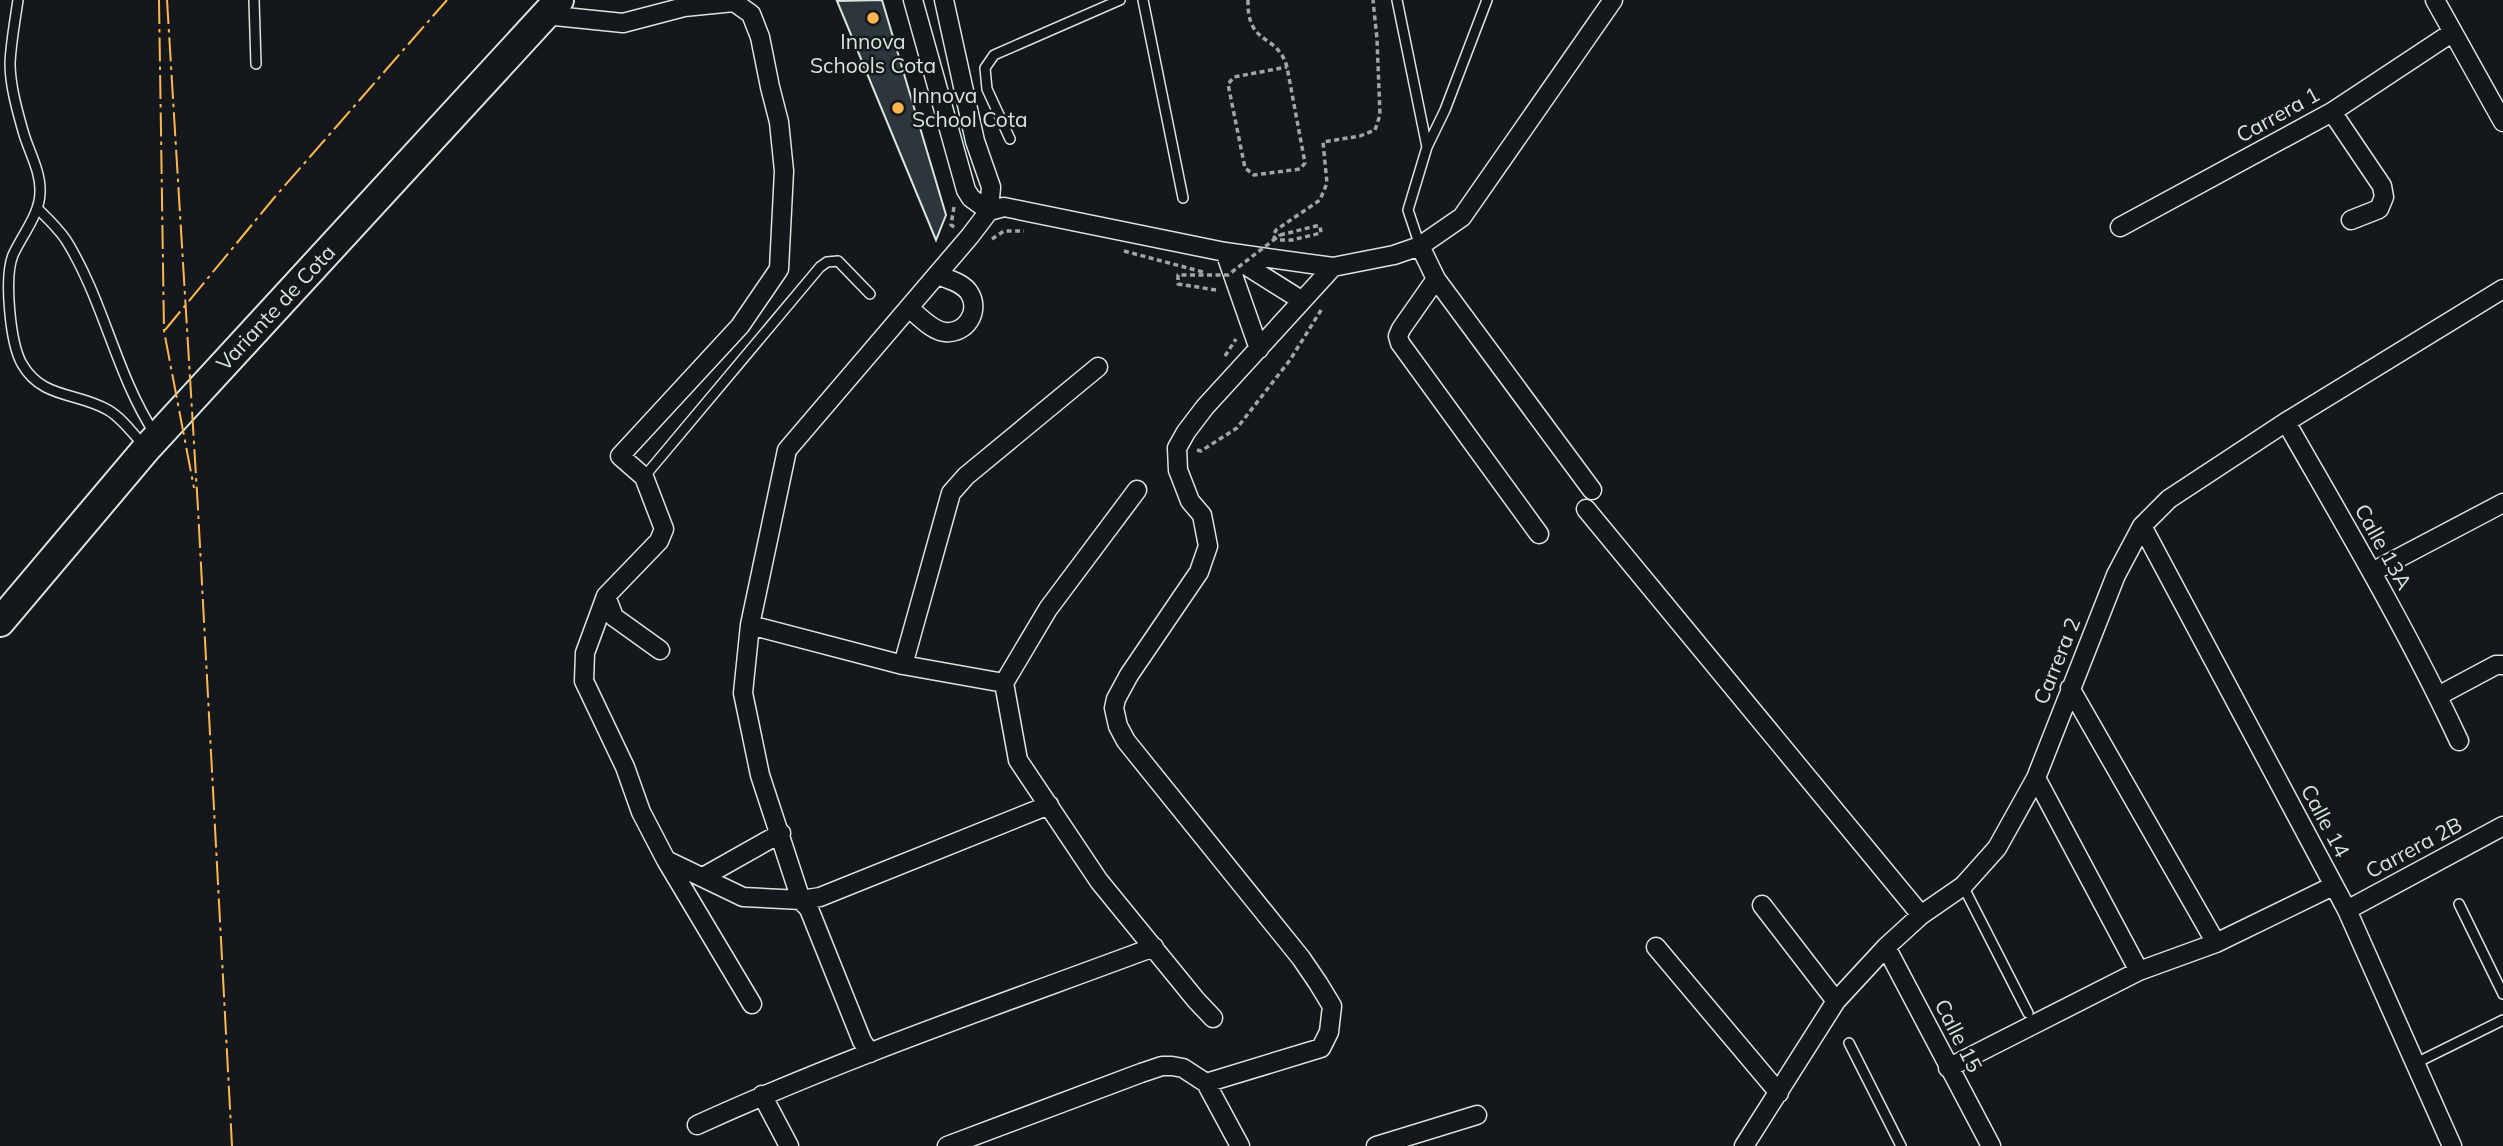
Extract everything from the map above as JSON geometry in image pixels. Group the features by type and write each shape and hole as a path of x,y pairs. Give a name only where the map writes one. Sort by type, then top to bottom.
{"main road":[{"name":"Variante de Cota","path":"0,622 152,443 552,8"}],"street":[{"path":"913,0 966,190 993,219"},
{"path":"944,0 975,141 991,187 993,219"},
{"path":"870,1052 862,1041 809,909 802,900 760,775 743,693 750,625 787,450 937,275 976,241 1004,207 1225,252 1333,267 1394,255 1420,246 1462,217 1613,0"},
{"path":"2435,0 2503,122"},
{"path":"552,8 623,23 684,7 734,2 751,14 760,37 779,121 784,171 779,270 740,326 620,456 644,477 664,529 659,541 606,596 585,653 584,681 625,767 641,812 666,860 752,1004"},
{"name":"Carrera 1","path":"2120,227 2332,112 2453,32"},
{"path":"2332,112 2382,187 2384,197 2379,209 2351,220"},
{"path":"1420,246 1436,279 1592,489"},
{"path":"1225,252 1301,300"},
{"path":"1225,252 1259,349"},
{"path":"1206,1083 1321,1048 1329,1032 1332,1006 1301,958 1126,741 1118,726 1114,708 1129,676 1199,572 1208,546 1202,515 1190,501 1178,470 1177,448 1205,407 1333,267"},
{"path":"909,308 931,326 944,332 959,330 970,321 974,307 970,293 959,283 937,275"},
{"path":"1436,279 1401,329 1398,336 1400,343 1539,534"},
{"name":"Carrera 2","path":"1744,1146 1836,1001 1886,947 1921,915 1963,886 1997,848 2036,778 2116,575 2142,526 2169,499 2286,422 2503,289"},
{"path":"903,665 951,493 974,470 1098,367"},
{"name":"Calle 13A","path":"2286,422 2372,572 2459,741"},
{"path":"1137,490 1048,610 1004,683 1018,760 1099,881 1213,1018"},
{"path":"2372,572 2503,503"},
{"path":"1586,509 1921,915"},
{"name":"Calle 14","path":"2142,526 2347,910 2452,1146"},
{"path":"606,596 614,617 660,650"},
{"path":"750,625 903,665 1004,683"},
{"path":"2438,696 2496,665 2503,665"},
{"path":"2070,688 2216,943"},
{"path":"2036,778 2139,971"},
{"path":"666,860 743,898 802,900 820,897 1049,805"},
{"name":"Carrera 2B","path":"2347,910 2503,825"},
{"path":"703,877 781,832"},
{"path":"1948,1068 2139,971 2216,943 2333,886"},
{"path":"1762,905 1836,1001"},
{"path":"697,1125 762,1095 870,1052 1154,947"},
{"path":"1656,947 1779,1093"},
{"name":"Calle 15","path":"1886,947 1991,1146"},
{"path":"947,1146 1162,1066 1183,1068 1206,1083 1240,1146"},
{"path":"762,1095 789,1146"},
{"path":"1376,1146 1477,1115"}],"lane":[{"path":"18,0 10,65 23,134 41,191 37,208 13,256 9,271 9,302 20,362 31,377 49,390 93,402 111,411 152,443"},
{"path":"254,0 256,64"},
{"path":"1010,139 987,89 985,68 994,55 1120,0"},
{"path":"1143,0 1183,198"},
{"path":"1397,0 1427,148"},
{"path":"1420,246 1408,210 1427,148 1445,110 1487,0"},
{"path":"37,208 65,238 86,277 152,443"},
{"path":"644,477 820,267 827,262 838,261 870,294"},
{"path":"1963,886 2028,1013"},
{"path":"2459,904 2503,994"},
{"path":"2414,1064 2503,1020"},
{"path":"1849,1043 1902,1146"}],"path":[{"path":"1248,0 1251,28 1283,54 1287,67 1305,163 1300,169 1254,175 1245,168 1228,84 1234,78 1287,67"},
{"path":"1216,289 1178,284 1178,275 1228,275 1274,239 1280,235 1315,226 1320,226 1321,234 1292,240 1277,240 1273,236 1276,230 1320,200 1327,183 1324,142 1360,136 1376,130 1380,115 1373,0"},
{"path":"953,201 951,225 976,241 1004,231 1026,231"},
{"path":"993,219 1034,229"},
{"path":"1159,254 1120,248 1160,262 1203,272 1219,280"},
{"path":"1215,270 1229,280"},
{"path":"1177,448 1201,450 1237,428 1290,360 1324,305"},
{"path":"1220,362 1240,331"}],"building":[{"name":"Innova School Cota","path":"882,0 946,215 936,240 837,1"}],"power":[{"path":"159,0 164,331 194,488"},
{"path":"167,0 198,509 232,1146"},
{"path":"165,330 274,198 447,0"}],"place":[{"name":"Innova Schools Cota","path":"873,18"},
{"name":"Innova School Cota","path":"898,108"}]}
